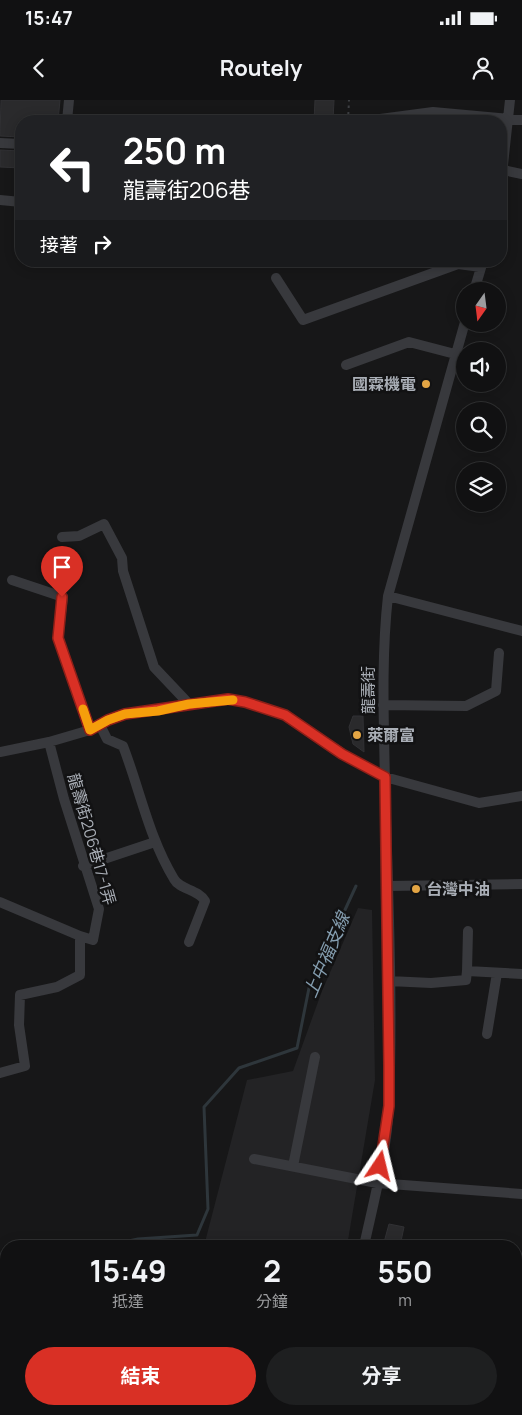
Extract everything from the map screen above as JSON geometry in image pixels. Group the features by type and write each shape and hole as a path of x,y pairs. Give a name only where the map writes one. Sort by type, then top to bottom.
{"street":[{"path":"68,115 69,100"},
{"path":"507,128 510,100"},
{"path":"410,115 433,112 470,115"},
{"path":"508,118 522,120"},
{"path":"0,143 15,144"},
{"path":"507,171 522,174"},
{"path":"0,200 15,201"},
{"path":"276,278 303,320 450,267"},
{"path":"477,282 481,267"},
{"name":"龍壽街","path":"365,1240 384,1148 389,1106 388,886 383,705 383,646 388,596 462,332"},
{"path":"346,365 409,342 455,354"},
{"path":"62,537 79,536 104,524 122,558 123,571 154,667 189,704"},
{"path":"12,580 62,597 58,638 90,730"},
{"path":"388,596 522,631"},
{"path":"383,705 466,706 496,691 499,653"},
{"path":"0,752 50,742 90,730 125,714 158,711 189,704 228,699 271,710 300,723 342,754 385,777 479,803 522,796"},
{"path":"100,725 107,739 123,746 139,788 154,842 175,882 193,890 205,901 189,942"},
{"name":"龍壽街206巷17-1弄","path":"50,742 84,866 99,909 94,940 80,936"},
{"path":"84,866 154,842"},
{"path":"388,886 522,884"},
{"path":"0,902 80,936 80,975 58,987 20,995 19,1025 25,1066 0,1073"},
{"path":"389,981 431,983 466,980 468,931"},
{"path":"467,971 522,974"},
{"path":"487,1034 497,973"},
{"path":"293,1166 315,1056"},
{"path":"254,1159 377,1184 522,1194"}],"path":[{"path":"348,115 349,100"}],"shaded area":[{"path":"358,908 372,910 375,1080 348,1240 206,1240 247,1080 293,1071 322,991"}],"building":[{"path":"1,100 60,100 59,115 15,115 15,137 0,136"},
{"path":"315,100 334,100 333,115 314,115"},
{"path":"0,150 15,151 15,168 0,167"},
{"name":"萊爾富","path":"353,716 363,716 364,752 353,744 349,727"},
{"path":"389,1224 404,1227 401,1240 385,1240"}],"waterway":[{"name":"上中福支線","path":"133,1240 197,1235 208,1209 204,1107 239,1068 297,1048 309,988 356,886"}],"slow traffic":[{"path":"83,709 90,730 108,720 125,714 158,711 189,704 233,700"}],"place":[{"name":"國霖機電","path":"426,384"},
{"name":"萊爾富","path":"357,735"},
{"name":"台灣中油","path":"416,889"}],"route":[{"path":"62,597 58,638 90,730 108,720 125,714 158,711 189,704 212,703 228,699 264,707 285,715 300,723 342,754 385,777 389,962 389,1106 380,1166"}]}
